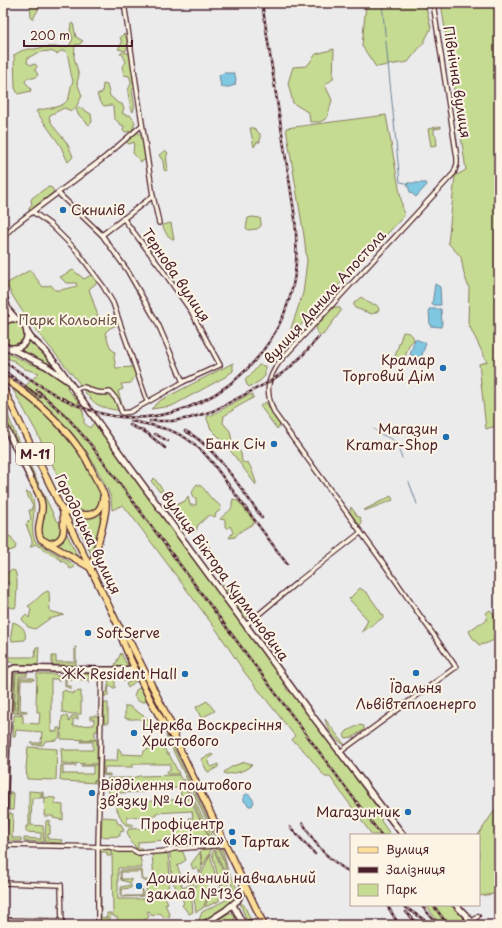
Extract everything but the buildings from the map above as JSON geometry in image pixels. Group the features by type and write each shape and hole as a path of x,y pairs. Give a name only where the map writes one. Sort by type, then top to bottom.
{"main road":[{"path":"3,378 22,390 40,405 61,428 81,451 103,493 106,502 106,513 91,568 41,539 39,533 42,504 40,496 32,481"},
{"name":"Городоцька вулиця","path":"3,388 118,625 130,642 173,728 176,741 263,923"},
{"path":"48,544 56,542 62,536 64,527 63,510 82,516 92,515 101,507 103,493"},
{"name":"Городоцька вулиця","path":"118,625 123,644 143,685 168,731 176,741"},
{"path":"137,657 135,668 146,675"},
{"path":"143,685 154,690"}],"street":[{"path":"124,3 153,196 159,223"},
{"name":"Північна вулиця","path":"433,3 457,164"},
{"path":"3,235 110,153 142,125"},
{"name":"вулиця Данила Апостола","path":"340,752 456,667 382,561 360,533 275,414 268,396 270,378 280,361 454,172 457,164"},
{"path":"58,192 102,235 127,270 158,324 184,382 147,401 132,411 122,413 117,400 110,392 95,392 86,387 80,387 75,390"},
{"path":"102,235 153,196"},
{"path":"33,212 51,225 77,251 103,286 113,303 147,401"},
{"name":"Тернова вулиця","path":"123,218 161,268 190,311 220,365 184,382"},
{"path":"3,294 8,310 16,319"},
{"path":"4,323 8,310"},
{"path":"4,323 8,320 16,319"},
{"name":"вулиця Віктора Курмановича","path":"16,319 23,323 31,338 46,351 124,460 402,834"},
{"path":"4,345 12,348 20,346 26,340 27,332"},
{"path":"4,345 46,366 70,384"},
{"path":"3,422 32,481"},
{"path":"246,625 294,584 360,533"},
{"path":"3,834 10,670 15,668 124,670 135,668"},
{"path":"98,925 98,847 102,670"},
{"path":"3,845 110,847 119,850 133,850 138,853 226,845"},
{"path":"3,883 61,885 62,923 3,920"},
{"path":"202,925 212,920 238,900 244,883"},
{"path":"233,905 242,925 263,923"},
{"path":"457,906 474,924 478,916"}],"green space":[{"path":"30,3 38,3 36,6 39,8 33,19 31,18"},
{"path":"366,3 425,3 431,28 424,42 408,62 376,67 362,46"},
{"path":"441,3 499,3 499,425 486,429 479,364 487,362 468,323 469,288 464,274 461,257 448,243 455,176 466,170"},
{"path":"73,23 76,37 83,41 80,44 75,45 74,57 79,76 77,82 82,96 75,109 72,111 64,108 50,115 49,117 53,126 65,141 73,157 68,162 60,145 36,111 59,106 67,101 69,97 73,81 66,51 61,51 57,54 46,51 28,58 27,63 31,65 35,64 37,66 35,70 38,75 34,78 27,78 25,82 30,87 31,91 18,94 15,88 14,55 28,49 66,47 70,45 73,38 70,30 71,24"},
{"path":"124,34 128,42 126,51 118,49 122,43 120,37"},
{"path":"334,49 333,79 325,85 332,100 327,118 320,122 310,122 309,113 293,103 288,83 293,67 307,66 316,54"},
{"path":"123,52 131,54 132,58 135,87 132,90 134,105 133,112 128,93 131,81 129,76 124,75 122,66 126,62 123,55 120,54"},
{"path":"103,84 107,85 110,96 118,103 122,104 124,109 122,113 130,115 135,122 132,131 123,131 124,126 114,118 113,107 111,105 104,106 99,100 97,94 102,93"},
{"path":"79,107 91,114 92,122 89,125 78,114 76,109"},
{"path":"386,115 404,216 287,340 303,293 307,261 286,128"},
{"path":"441,126 441,128 434,129 437,145 431,146 428,129"},
{"path":"250,128 254,128 260,134 260,142 257,142 254,147"},
{"path":"136,132 141,135 144,140 146,159 141,162 133,153 134,142 129,144 126,142 126,139"},
{"path":"166,151 168,153 166,171 164,170 163,161 159,155"},
{"path":"49,187 52,188 54,192 29,211 29,207 32,205 32,198"},
{"path":"248,218 260,218 261,226 257,229 248,230 246,228"},
{"path":"171,223 174,240 167,235 162,225"},
{"name":"Парк Кольонія","path":"30,270 43,287 51,285 55,290 77,286 76,283 66,283 60,277 73,270 84,279 91,275 98,282 89,289 99,319 114,321 117,325 110,328 105,333 111,349 115,352 114,358 116,368 133,367 136,374 131,383 121,384 123,389 118,391 124,411 98,405 91,400 13,297 6,284"},
{"path":"361,297 369,303 375,304 379,309 378,311 372,314 355,308 354,303"},
{"path":"334,307 340,308 341,311 323,335 320,335 317,333 316,327"},
{"path":"13,321 18,322 24,328 24,338 18,344 13,345 8,344 2,338 1,333 2,328 8,322"},
{"path":"403,332 410,334 414,340 409,345 404,360 394,359"},
{"path":"30,340 40,348 58,369 21,350"},
{"path":"3,351 54,373 68,386 67,389 82,408 84,423 90,428 94,422 284,682 283,683 287,688 286,689 292,692 382,814 381,821 390,834 371,834 330,777 325,777 306,753 292,740 295,736 245,673 218,632 123,505 112,510 111,498 107,488 86,450 83,450 56,417 23,388 39,373 25,369 14,361 3,356"},
{"path":"233,363 233,371 225,377 172,406 151,409 161,400"},
{"path":"259,365 265,366 265,376 260,381 249,387 245,379 249,377"},
{"path":"11,386 44,412 75,447 101,493 102,496 98,508 88,514 76,511 73,507 36,431"},
{"path":"253,394 253,398 224,416 223,423 230,431 232,441 237,442 237,448 241,453 242,462 249,464 256,485 224,442 211,429 207,419 207,416 212,415 246,396"},
{"path":"266,402 280,425 277,429 260,406"},
{"path":"3,403 17,438 55,518 61,525 61,534 56,540 47,540 42,536 41,527 44,499 3,416"},
{"path":"154,478 163,490 160,492 151,481"},
{"path":"197,484 202,487 218,504 221,510 216,513 215,517 209,515 198,525 196,531 191,533 174,510 176,505 185,501 188,496 190,505 196,505 196,498 193,498 192,494"},
{"path":"26,492 30,493 33,499 34,512 33,530 36,542 70,562 75,567 70,569 67,564 35,544 30,547 32,540 26,524 31,519 29,510 32,510 31,508 33,507"},
{"path":"391,496 393,500 364,511 364,510"},
{"path":"233,499 238,501 254,523 237,534 235,537 229,538 233,532 230,526 227,529 225,526 225,520 220,519 231,509"},
{"path":"103,507 104,509 92,556 73,516 88,517"},
{"path":"351,507 358,517 361,518 362,523 359,525 350,512"},
{"path":"66,532 79,559 55,544 63,540"},
{"path":"7,535 11,537 16,545 15,549 3,553 3,536"},
{"path":"199,535 209,546 210,551 200,546 200,541 197,536"},
{"path":"12,570 15,571 17,579 15,608 9,607 9,583 6,582 5,576"},
{"path":"223,584 249,617 243,616 241,611 222,586"},
{"path":"360,588 367,593 384,617 362,632 368,620 349,599"},
{"path":"48,591 50,611 64,615 49,619 35,629 28,627 22,619 26,615 29,618 31,609 28,606"},
{"path":"490,610 495,618 499,620 499,634 488,643 479,645 469,631 487,620 486,613"},
{"path":"13,622 23,628 25,640 12,641 11,635"},
{"path":"36,647 39,647 38,665 14,665 13,662 3,662 3,657 35,657"},
{"path":"75,647 76,665 52,665 52,656 56,656 56,662 75,662"},
{"path":"121,653 126,663 128,662 127,666 114,667"},
{"path":"13,673 15,673 13,713 11,711"},
{"path":"16,673 27,673 27,676 19,676 17,712 23,714 14,713"},
{"path":"118,673 133,674 136,677 136,681 128,688 126,684 135,679 133,676 124,681"},
{"path":"37,674 55,674 60,676 60,681 57,679 51,679 51,731 57,732 57,728 60,728 60,736 57,740 45,741 43,745 33,745 31,743 41,743 42,732 16,730 15,736 13,736 14,715 23,716 23,723 39,724 40,712 37,712 36,704"},
{"path":"65,674 89,674 89,683 88,680 66,679 66,686 71,686 71,689 65,686"},
{"path":"104,676 115,676 115,688 109,686 108,696 104,696 104,693 107,692 109,680 104,680"},
{"path":"6,677 7,677 3,756"},
{"path":"20,678 34,678 34,680 21,680 20,710 27,712 18,712"},
{"path":"141,687 147,700 144,702 138,701 134,696 136,690"},
{"path":"65,690 72,694 74,692 81,691 81,714 62,712 62,692"},
{"path":"207,701 215,711 201,718 196,707"},
{"path":"104,703 108,703 108,723 104,723"},
{"path":"125,706 129,706 151,721 155,730 153,731 147,728 140,719 125,718"},
{"path":"63,716 67,716 69,722 72,716 78,716 78,719 73,719 73,726 94,725 94,719 90,719 90,716 98,716 98,731 95,731 95,738 97,740 61,739"},
{"path":"325,719 345,745 338,741 332,734"},
{"path":"359,725 364,726 364,730 353,737 346,738 344,735 347,731"},
{"path":"166,736 168,736 174,748 219,843 218,844"},
{"path":"97,740 97,764 61,763 61,748 64,748 64,750 93,750 93,742 81,741"},
{"path":"161,741 179,774 167,774 167,771 170,771 170,764 133,764 133,767 105,767 104,774 110,774 110,776 103,775 103,761 117,761 118,748 121,751 121,754 143,755 144,751 154,747"},
{"path":"28,747 57,749 56,780 27,779 26,768"},
{"path":"212,754 213,756 209,758 208,761 209,765 212,767 218,764 218,767 209,772 201,759"},
{"path":"245,762 252,764 247,769 240,772 225,774 224,772 233,766"},
{"path":"61,765 76,765 63,766 63,774 93,774 93,766 81,765 97,765 97,780 93,781 97,781 97,783 60,780"},
{"path":"179,775 190,798 179,798 179,795 181,795 181,788 145,789 145,792 116,793 116,800 121,800 121,803 117,803 109,793 106,783 108,778"},
{"path":"184,779 216,845 213,845 183,780"},
{"path":"29,791 43,792 43,797 55,798 55,804 63,805 63,820 53,818 53,816 44,816 45,798 42,798 42,793 41,798 32,798 31,825 43,826 44,842 24,841 24,838 41,839 41,833 26,832 26,826 29,826"},
{"path":"10,792 14,794 13,810 9,810"},
{"path":"190,799 201,822 190,822 189,818 193,818 192,811 156,813 156,816 127,817 127,824 132,824 132,827 128,827 122,821 116,807 117,805 147,803 151,801"},
{"path":"499,804 499,897 495,894 480,896 480,834 479,834"},
{"path":"9,813 13,814 12,838 21,838 21,841 11,841 8,839"},
{"path":"102,817 116,818 118,824 121,824 124,831 120,832 120,836 101,837"},
{"path":"50,820 48,825 50,825 50,834 48,834 48,839 62,840 62,843 45,842 46,821"},
{"path":"191,823 203,824 212,845 201,846 201,843 204,842 203,835 167,837 167,840 138,842 138,848 142,848 143,851 138,851 132,844 127,832 129,829 156,829 163,825 185,824 187,827"},
{"path":"102,848 109,848 111,850 111,856 107,856 107,852 101,852 101,917 107,918 107,913 111,913 109,925 99,925 99,850"},
{"path":"212,848 203,866 200,849"},
{"path":"219,848 222,849 226,862"},
{"path":"215,849 218,849 225,864 225,874"},
{"path":"182,850 186,860 177,866 181,875 178,877 183,888 191,884 189,880 198,875 191,891 193,912 189,914 182,905 184,903 172,880 170,853 172,851"},
{"path":"214,850 226,879 220,885 212,853"},
{"path":"112,851 132,851 140,856 142,868 118,868 118,899 145,899 147,885 169,882 169,889 163,893 168,903 165,904 170,916 165,918 160,913 152,916 149,911 147,912 149,916 148,918 135,925 116,925 118,918 113,916"},
{"path":"200,852 202,868 200,873 197,868 193,869 191,864"},
{"path":"152,853 168,853 170,878 168,880 149,883 143,880 154,880"},
{"path":"210,854 216,878 211,878 209,880 201,875"},
{"path":"226,866 236,885 237,896 228,877"},
{"path":"121,870 142,870 143,880 141,879 141,872 121,872 121,879 131,879 131,883 121,880 120,872"},
{"path":"200,877 208,882 207,885 210,891 203,908 196,912 193,892"},
{"path":"226,880 232,893 232,894 220,887"},
{"path":"131,885 131,888 122,889 122,896 141,896 142,889 143,896 121,897 121,887"},
{"path":"218,888 220,890 219,901 205,907 211,890"},
{"path":"234,896 235,898 217,914 200,924 199,920 202,912"},
{"path":"240,903 244,905 251,920 246,919"},
{"path":"427,906 452,906 464,919 464,925 430,925 436,919"},
{"path":"229,913 232,913 235,917 234,921 231,923 225,925 210,925"}],"water":[{"path":"224,73 234,73 236,78 235,85 221,87 219,75"},
{"path":"407,183 426,183 427,185 416,197 410,192"},
{"path":"435,284 440,287 441,305 432,305"},
{"path":"429,309 441,309 441,327 430,326"},
{"path":"415,339 426,343 421,358 410,355"},
{"path":"246,794 250,795 254,802 252,806 249,806 244,801 244,796"}],"waterway":[{"path":"382,3 400,182 406,183"},
{"path":"374,429 395,442 402,458"},
{"path":"409,482 417,504"}],"railway":[{"path":"3,361 42,387 83,408 97,413 113,416 144,417 174,412 202,401 228,385 251,365 270,341 284,314 293,285 296,268 297,244 295,218 262,3"},
{"path":"150,421 172,421 190,418 213,411 269,382 287,370 319,337"},
{"path":"3,370 40,397"},
{"path":"37,390 68,418 91,445 380,834"},
{"path":"130,421 175,432 194,443 211,461 287,564"},
{"path":"130,425 147,433 165,448"},
{"path":"185,431 196,437 228,470 262,518"},
{"path":"155,434 168,441"},
{"path":"303,823 323,852 350,872"},
{"path":"290,827 315,854"},
{"path":"388,906 399,925"},
{"path":"404,906 432,925"},
{"path":"422,906 438,925"},
{"path":"434,906 448,925"},
{"path":"406,912 419,925"}],"place":[{"name":"Скнилів","path":"63,210"},
{"name":"Крамар Торговий Дім","path":"443,368"},
{"name":"Магазин Kramar-Shop","path":"446,437"},
{"name":"Банк Січ","path":"274,444"},
{"name":"SoftServe","path":"88,633"},
{"name":"Їдальня Львівтеплоенерго","path":"416,673"},
{"name":"ЖК Resident Hall","path":"185,674"},
{"name":"Церква Воскресіння Христового","path":"134,733"},
{"name":"Відділення поштового зв’язку № 40","path":"92,793"},
{"name":"Магазинчик","path":"408,812"},
{"name":"Профіцентр «Квітка»","path":"232,832"},
{"name":"Тартак","path":"233,842"},
{"name":"Дошкільний навчальний заклад №136","path":"139,886"}]}
